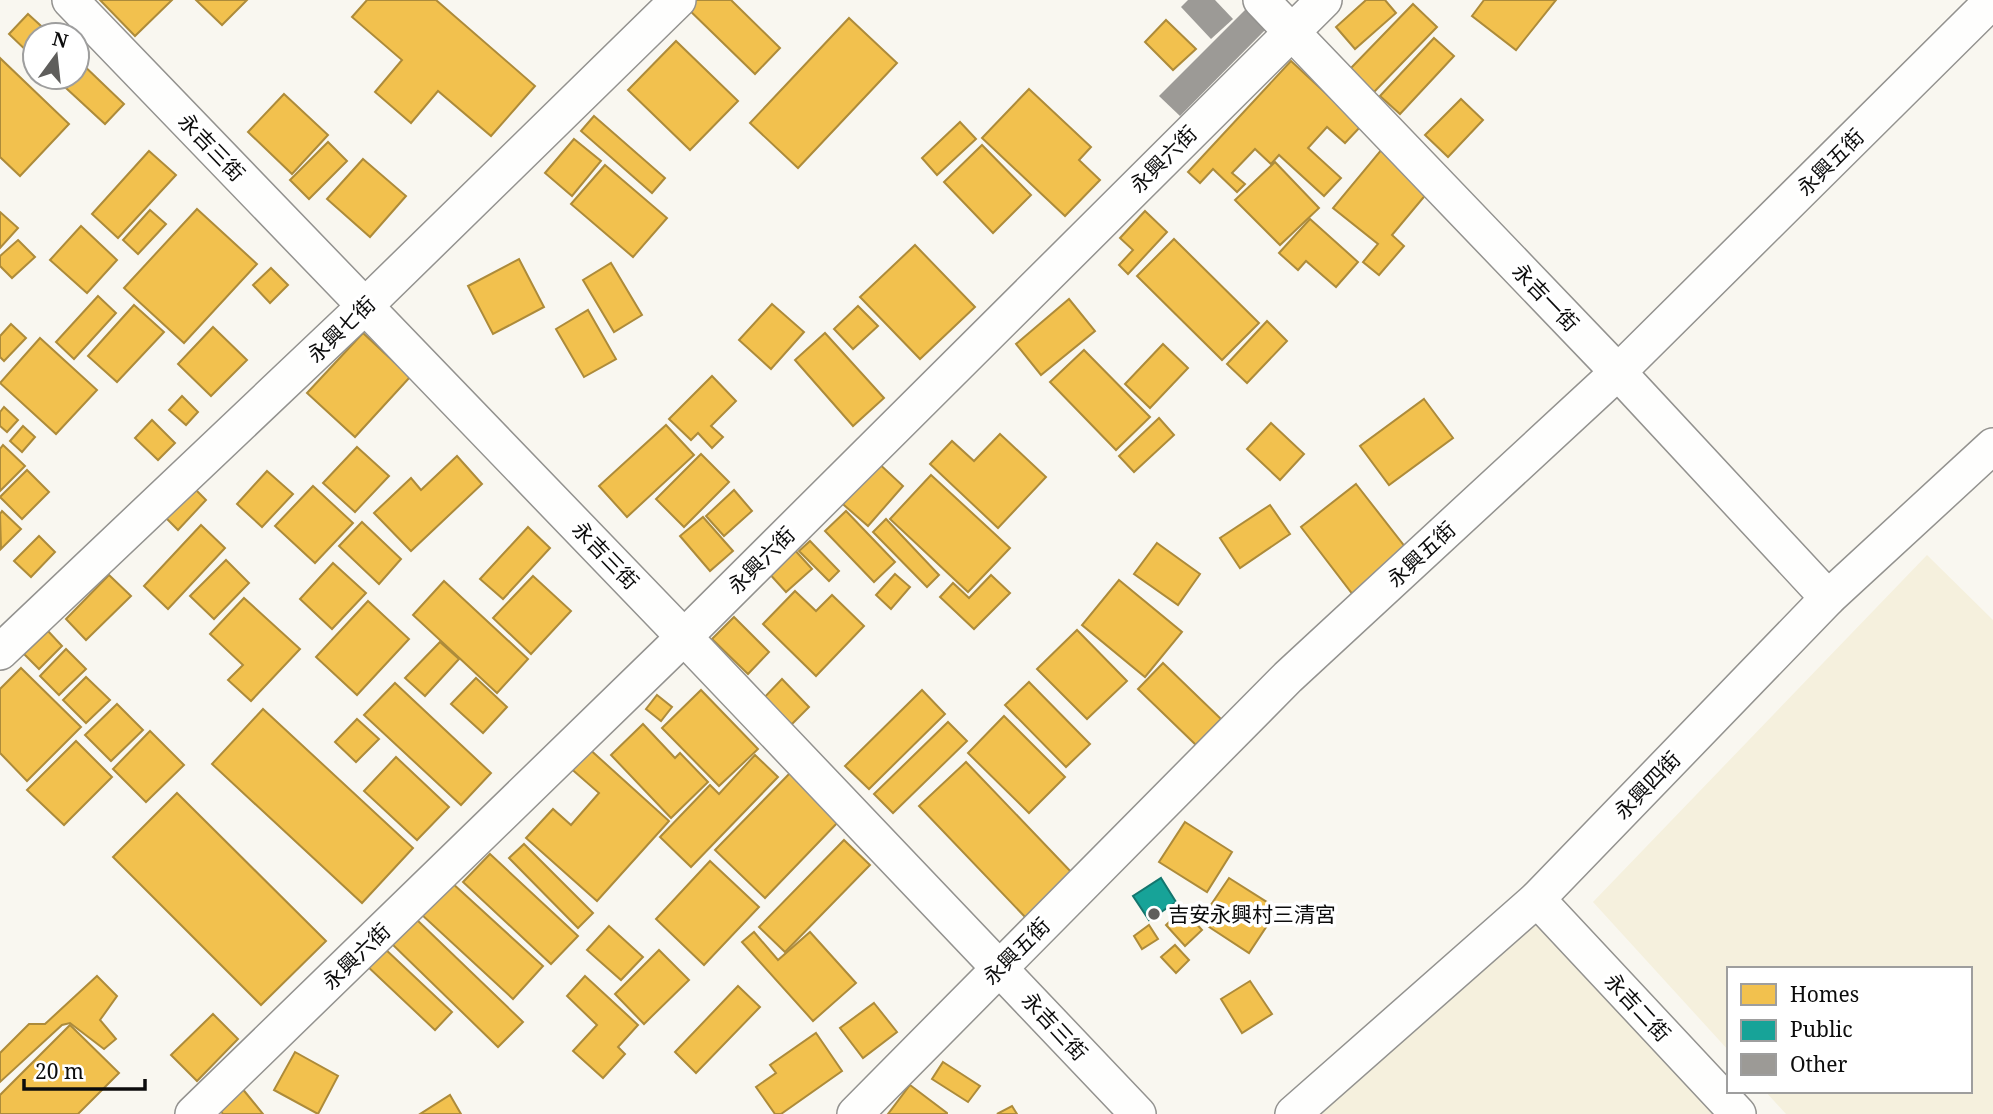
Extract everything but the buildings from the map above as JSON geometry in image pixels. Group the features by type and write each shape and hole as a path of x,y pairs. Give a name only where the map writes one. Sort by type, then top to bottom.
{"street":[{"name":"永吉三街","path":"70,0 684,637 1138,1114"},
{"name":"永興七街","path":"0,652 365,306 678,0"},
{"name":"永吉一街","path":"1261,0 1618,372 1828,598"},
{"name":"永興六街","path":"193,1114 684,637 1324,0"},
{"name":"永興五街","path":"855,1114 1288,677 1618,372 1993,0"},
{"name":"永興四街","path":"1293,1114 1537,900 1828,598 1993,446"},
{"name":"永吉二街","path":"1537,900 1738,1114"}],"shaded area":[{"path":"1927,555 1993,620 1993,1114 1786,1114 1767,1093 1972,1093 1972,967 1727,967 1727,1049 1593,902"},
{"path":"1537,899 1741,1114 1310,1114"}],"place":[{"name":"吉安永興村三清宮","path":"1154,914"}]}
